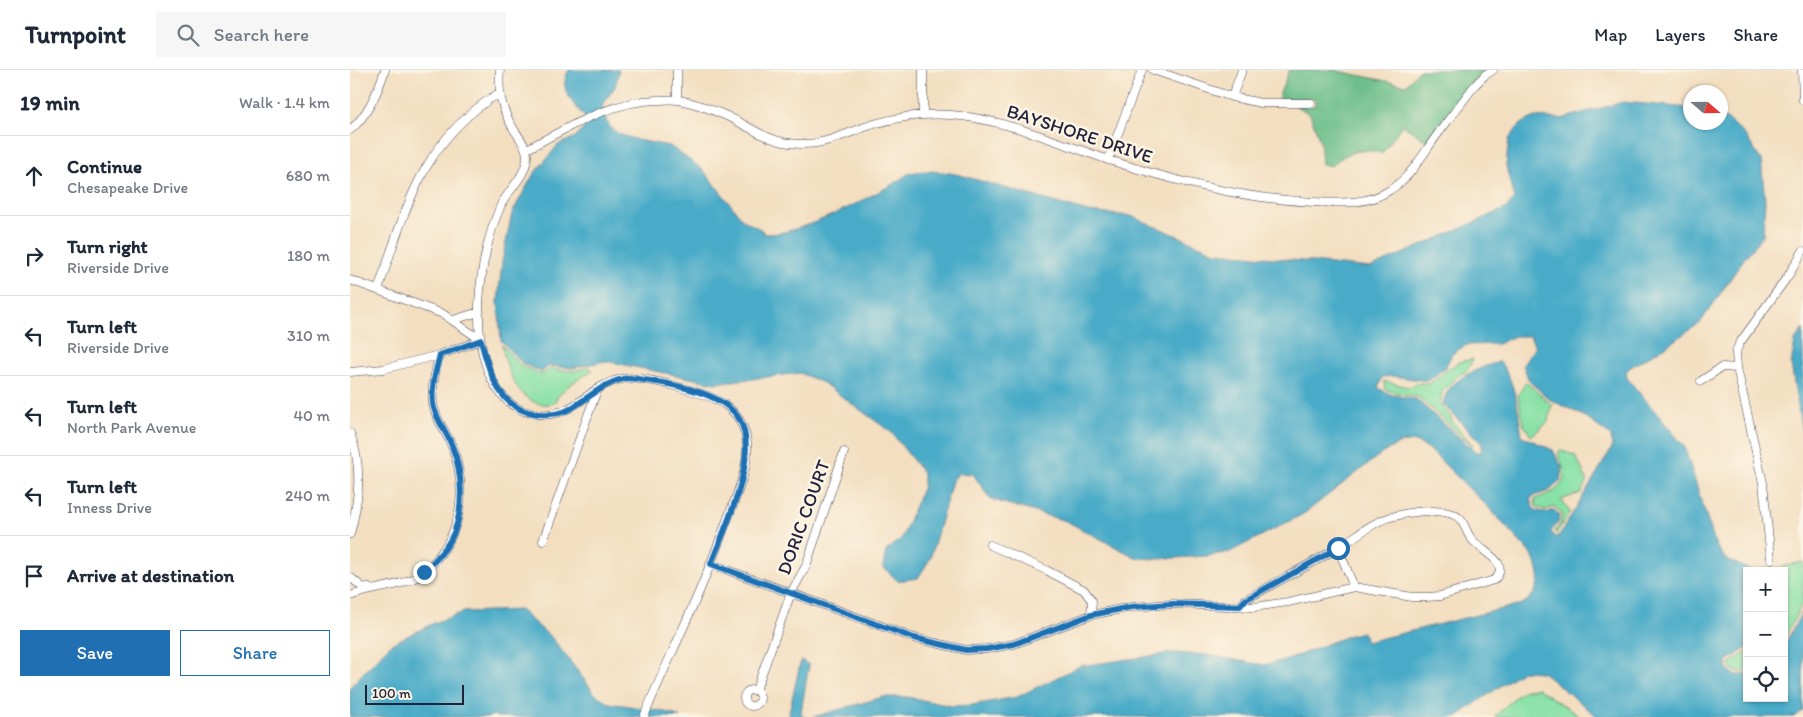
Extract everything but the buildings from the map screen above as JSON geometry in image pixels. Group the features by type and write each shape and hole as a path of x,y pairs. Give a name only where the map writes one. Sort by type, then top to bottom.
{"street":[{"path":"350,130 362,118 376,94 385,70"},
{"path":"500,70 499,93 508,119 526,149 526,166 503,201 491,234 483,269 479,312 481,340 494,384 509,402 522,410 538,414 556,414 569,409 597,390 620,379 647,380 714,398 734,412 745,432 747,444 744,469 711,564 644,717"},
{"path":"676,100 677,70"},
{"path":"923,70 923,115"},
{"path":"1108,160 1142,70"},
{"path":"1153,70 1232,97 1261,103 1311,103"},
{"path":"1232,97 1242,70"},
{"name":"BAYSHORE DRIVE","path":"526,149 610,109 635,102 676,100 726,115 778,141 800,144 826,142 874,124 923,115 951,115 988,121 1013,128 1108,160 1221,191 1254,197 1330,202 1365,200 1390,190 1410,173 1475,85 1485,75 1494,70"},
{"path":"1802,70 1803,100"},
{"path":"378,290 406,209 423,169 458,124 474,110 499,93"},
{"path":"1771,559 1764,483 1737,368 1736,352 1739,344 1788,276 1803,251"},
{"path":"350,280 443,314 481,340"},
{"path":"454,320 479,312"},
{"path":"350,372 377,370 440,355 481,340"},
{"path":"350,596 371,589 390,587 421,574 442,552 451,540 455,530 460,500 459,474 452,445 433,406 434,384 440,355"},
{"path":"1701,381 1722,367 1737,368"},
{"path":"543,541 597,390"},
{"path":"350,433 358,462 359,487 357,507 350,534"},
{"name":"DORIC COURT","path":"756,690 791,593 806,566 844,452"},
{"path":"711,564 914,638 966,650 993,649 1014,644 1091,615 1112,610 1172,604 1254,607 1354,587 1412,597 1440,596 1494,580 1500,570 1494,558 1478,546 1469,536 1461,520 1453,514 1440,512 1404,514 1380,521 1338,548 1245,600 1240,606"},
{"path":"990,546 1046,570 1084,590 1092,601 1091,615"},
{"path":"1338,548 1354,587"},
{"path":"350,577 362,587 371,589"}],"green space":[{"path":"1289,70 1333,70 1406,85 1419,70 1486,70 1471,83 1428,142 1402,125 1382,154 1368,151 1355,152 1343,157 1331,166 1322,164 1320,141 1310,114 1296,106 1315,106 1315,99 1278,99"},
{"path":"502,345 521,366 541,374 550,369 572,371 589,367 593,370 566,388 554,403 542,404 524,395 517,387 507,366"},
{"path":"1473,359 1467,371 1459,375 1442,392 1440,404 1473,446 1418,397 1385,389 1384,381 1408,387 1420,383 1429,384 1458,362"},
{"path":"1526,382 1552,405 1548,422 1531,436 1523,424 1518,395"},
{"path":"1560,450 1576,456 1587,480 1581,493 1561,500 1570,512 1556,534 1555,531 1560,524 1562,514 1554,507 1546,510 1536,507 1535,499 1552,492 1562,484 1564,472 1558,454"},
{"path":"1803,562 1803,602 1788,631 1788,567 1781,567"},
{"path":"1743,655 1743,671 1736,672 1730,667 1730,663"},
{"path":"1537,688 1581,717 1494,717 1522,691"}],"water":[{"path":"569,70 619,70 615,87 602,105 606,120 611,128 619,134 637,140 670,146 703,170 743,220 762,230 764,234 794,230 811,224 863,200 894,184 906,175 923,171 936,171 960,175 1088,212 1131,216 1215,252 1370,268 1505,209 1515,199 1506,165 1509,139 1519,126 1535,117 1561,119 1623,102 1683,107 1683,130 1728,130 1728,120 1745,135 1761,160 1765,200 1763,235 1746,256 1700,323 1629,368 1626,372 1627,378 1684,446 1716,546 1726,559 1743,567 1743,651 1727,661 1727,668 1735,675 1743,674 1743,702 1788,702 1788,638 1803,610 1803,710 1795,717 1598,717 1542,672 1522,671 1456,717 813,717 883,697 907,697 952,706 972,705 1017,697 1080,666 1172,653 1208,655 1263,665 1289,659 1350,635 1363,632 1366,642 1522,604 1535,592 1539,573 1532,555 1488,507 1428,448 1413,441 1400,443 1381,454 1305,513 1230,552 1207,556 1158,559 1137,558 1066,521 990,499 973,474 959,473 952,481 930,559 918,578 898,581 883,567 886,551 902,538 923,486 923,473 891,432 823,383 800,373 715,383 605,361 572,368 549,366 542,372 523,364 501,341 498,302 502,262 512,213 533,175 558,145 575,137 584,128 585,117 568,95 565,83","holes":["1515,336 1530,336 1535,347 1523,365 1529,381 1549,399 1582,415 1611,436 1612,448 1559,536 1554,537 1551,531 1558,523 1559,515 1554,510 1546,513 1533,509 1531,497 1549,491 1560,481 1562,468 1553,450 1522,436 1513,387 1499,361 1457,381 1450,388 1443,404 1482,444 1481,452 1476,452 1416,399 1392,395 1378,388 1382,377 1392,376 1428,381 1445,368 1452,354 1466,345 1498,344"]},
{"path":"1803,329 1803,439 1791,364 1795,341"},
{"path":"520,610 553,639 595,694 609,703 662,711 681,717 496,717 494,715 489,717 350,717 350,687 391,644 434,623 464,612"},
{"path":"801,660 809,665 801,712 803,717 790,717 789,712"}],"route":[{"path":"424,572 432,565 451,540 458,518 460,500 460,482 456,456 433,406 435,375 440,355 481,340 494,384 509,402 517,408 528,412 543,415 564,412 608,384 620,379 630,378 647,380 697,392 714,398 725,405 734,412 741,422 747,444 746,456 739,488 711,564 914,638 951,648 966,650 998,648 1014,644 1091,615 1131,607 1172,604 1220,607 1240,606 1245,600 1338,548"}]}
